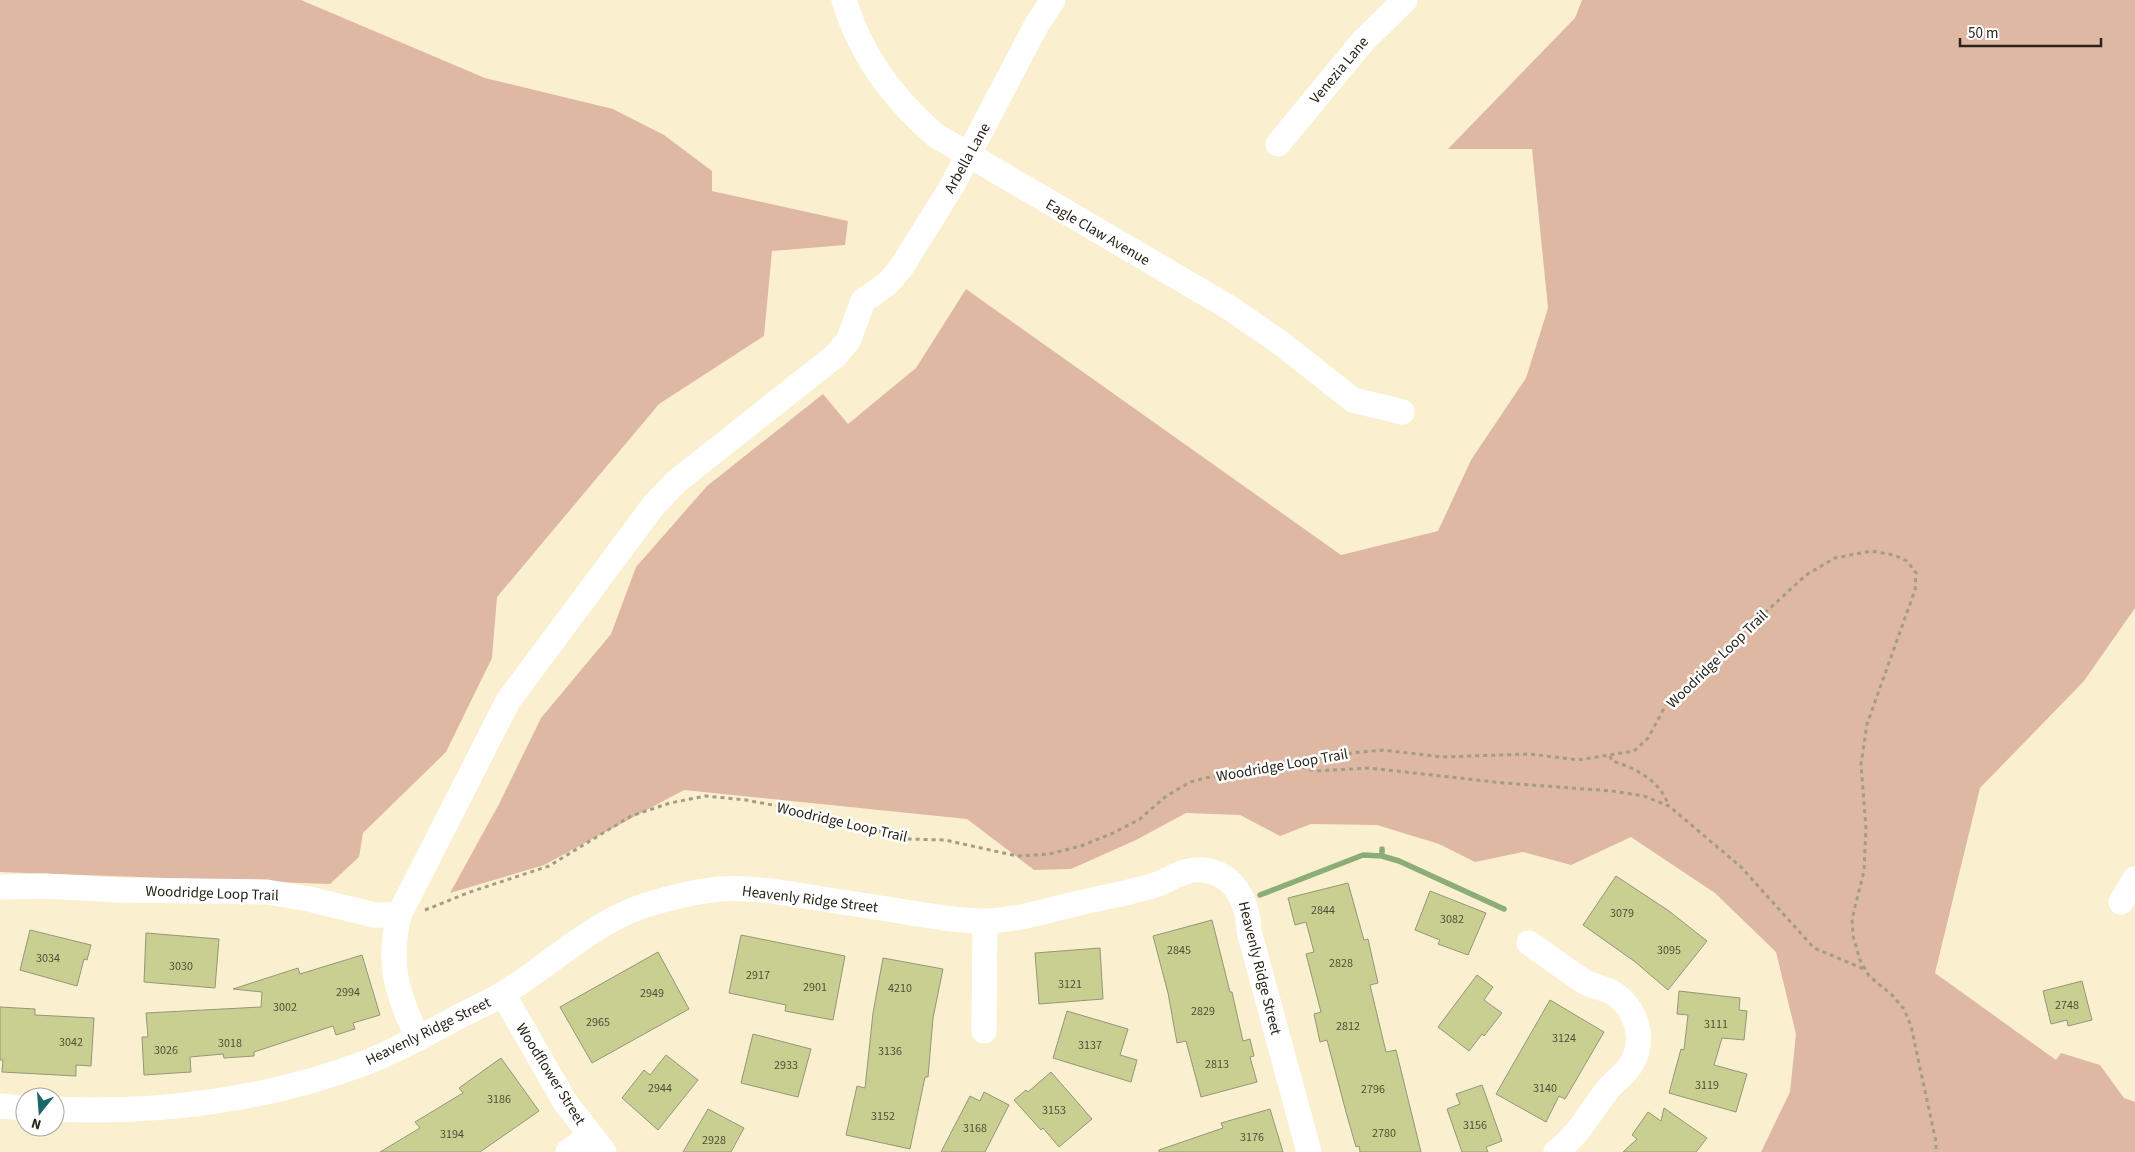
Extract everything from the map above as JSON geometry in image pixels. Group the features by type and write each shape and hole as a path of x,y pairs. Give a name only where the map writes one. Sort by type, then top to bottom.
{"street":[{"name":"Eagle Claw Avenue","path":"844,0 851,24 865,54 884,84 909,112 935,135 1230,308 1282,344 1353,400 1402,412"},
{"name":"Arbella Lane","path":"399,914 508,701 637,525 677,481 834,356 848,341 863,301 887,284 901,268 968,156 1037,24 1053,0"},
{"name":"Venezia Lane","path":"1278,144 1364,40 1405,0"},
{"name":"Heavenly Ridge Street","path":"65,1109 141,1108 248,1094 315,1080 363,1064 418,1039 503,994 603,924 651,903 688,894 721,889 761,890 945,918 985,922 1017,918 1157,884 1190,870 1206,870 1221,876 1234,885 1243,897 1248,912 1249,931 1309,1152"},
{"path":"2121,902 2135,879"},
{"name":"Woodridge Loop Trail","path":"0,887 45,886 118,890 267,892 309,899 374,915 399,914"},
{"path":"399,914 392,950 394,968 404,1005 418,1039"},
{"path":"984,1031 985,922"},
{"path":"1529,943 1587,983 1612,992 1624,1002 1633,1014 1638,1030 1638,1046 1633,1062 1610,1087 1586,1122 1556,1152"},
{"name":"Woodflower Street","path":"503,994 565,1102 597,1144"},
{"path":"0,1106 15,1107"},
{"path":"568,1152 597,1144"}],"path":[{"name":"Woodridge Loop Trail","path":"399,914 424,911 470,892 549,866 631,816 670,803 706,796 746,800 799,810 908,839 945,840 1017,856 1049,854 1081,846 1113,833 1140,819 1166,797 1190,782 1351,752 1384,750 1441,757 1530,754 1578,760 1634,751 1648,738 1667,703 1806,575 1835,558 1871,551 1894,555 1907,561 1916,573 1915,590 1867,724 1860,764 1865,851 1864,871 1852,918 1853,936 1869,976 1892,995 1904,1009 1911,1026 1934,1133 1936,1152"},
{"path":"1610,756 1612,761 1642,774 1654,783 1666,797 1668,806"},
{"path":"1297,762 1298,766 1315,771 1370,768 1504,783 1612,791 1644,796 1668,806 1741,867 1814,948 1866,970"}],"shaded area":[{"path":"0,0 301,0 485,78 613,109 664,135 712,171 712,191 848,221 845,245 772,251 764,336 659,404 497,597 492,658 446,752 363,833 359,857 330,884 0,872"},
{"path":"1582,0 2135,0 2135,608 2084,681 1980,788 1935,973 2056,1060 2061,1053 2100,1065 2124,1098 2135,1102 2135,1152 1761,1152 1790,1092 1796,1034 1776,952 1715,893 1631,837 1571,865 1523,852 1475,862 1439,844 1377,825 1311,824 1280,836 1240,815 1186,813 1136,840 1071,869 1034,870 967,819 684,790 544,865 450,893 499,804 541,718 611,634 636,567 707,486 823,394 848,424 916,368 966,289 1341,555 1438,531 1471,460 1526,378 1548,308 1532,149 1448,149 1575,18"}],"building":[{"path":"1616,876 1669,911 1707,941 1668,990 1634,961 1583,925"},
{"path":"1348,883 1364,940 1368,939 1378,983 1370,985 1386,1052 1396,1050 1421,1152 1360,1152 1359,1146 1356,1147 1327,1040 1320,1042 1314,1014 1321,1012 1306,954 1314,952 1306,922 1295,925 1288,898"},
{"path":"1430,891 1486,913 1468,955 1438,944 1440,940 1415,930"},
{"path":"1212,920 1230,992 1232,992 1243,1041 1250,1039 1254,1056 1250,1057 1257,1082 1201,1097 1186,1041 1177,1043 1168,993 1153,936"},
{"path":"30,930 91,945 87,960 84,959 77,986 20,970"},
{"path":"146,933 219,939 215,988 144,982"},
{"path":"741,935 845,956 833,1020 785,1011 786,1005 729,993"},
{"path":"1100,948 1103,999 1039,1004 1035,953"},
{"path":"658,952 689,1009 592,1063 560,1007"},
{"path":"362,955 380,1015 353,1023 355,1029 336,1035 333,1026 254,1052 254,1056 224,1058 223,1054 190,1057 191,1072 144,1075 142,1037 148,1037 146,1013 261,1007 262,992 233,989 298,968 300,974"},
{"path":"883,958 943,969 933,1018 928,1077 925,1077 910,1149 846,1135 857,1086 865,1088 873,1013"},
{"path":"1477,975 1493,987 1484,1000 1502,1013 1469,1051 1438,1027"},
{"path":"2082,981 2092,1020 2068,1026 2067,1020 2051,1024 2043,991"},
{"path":"1679,991 1740,998 1739,1010 1747,1011 1744,1040 1722,1038 1714,1065 1747,1074 1736,1112 1669,1093 1681,1049 1684,1050 1688,1015 1677,1014"},
{"path":"1550,1000 1604,1032 1565,1099 1559,1096 1546,1122 1496,1094"},
{"path":"0,1007 35,1009 35,1015 94,1018 91,1066 76,1065 76,1076 2,1072 3,1060 0,1060"},
{"path":"1067,1011 1128,1029 1120,1055 1137,1060 1131,1082 1053,1058"},
{"path":"753,1034 811,1049 798,1097 741,1083"},
{"path":"666,1055 698,1080 658,1130 622,1098 644,1070 650,1075"},
{"path":"501,1058 539,1111 480,1152 380,1152 420,1128 415,1122 463,1093 459,1088"},
{"path":"1051,1072 1092,1119 1059,1147 1043,1128 1041,1130 1014,1100 1026,1090 1028,1092"},
{"path":"1482,1085 1502,1141 1486,1147 1488,1152 1462,1152 1447,1109 1460,1104 1456,1094"},
{"path":"984,1092 1009,1105 985,1152 941,1152 970,1096 980,1101"},
{"path":"1664,1108 1707,1138 1696,1152 1623,1152 1637,1139 1632,1135 1648,1112 1661,1121"},
{"path":"708,1109 744,1128 731,1152 683,1152"},
{"path":"1270,1109 1283,1152 1159,1152 1159,1150 1223,1128 1221,1123"}],"waterway":[{"path":"1260,895 1363,855 1382,856 1382,849"},
{"path":"1382,856 1399,861 1504,909"}]}
